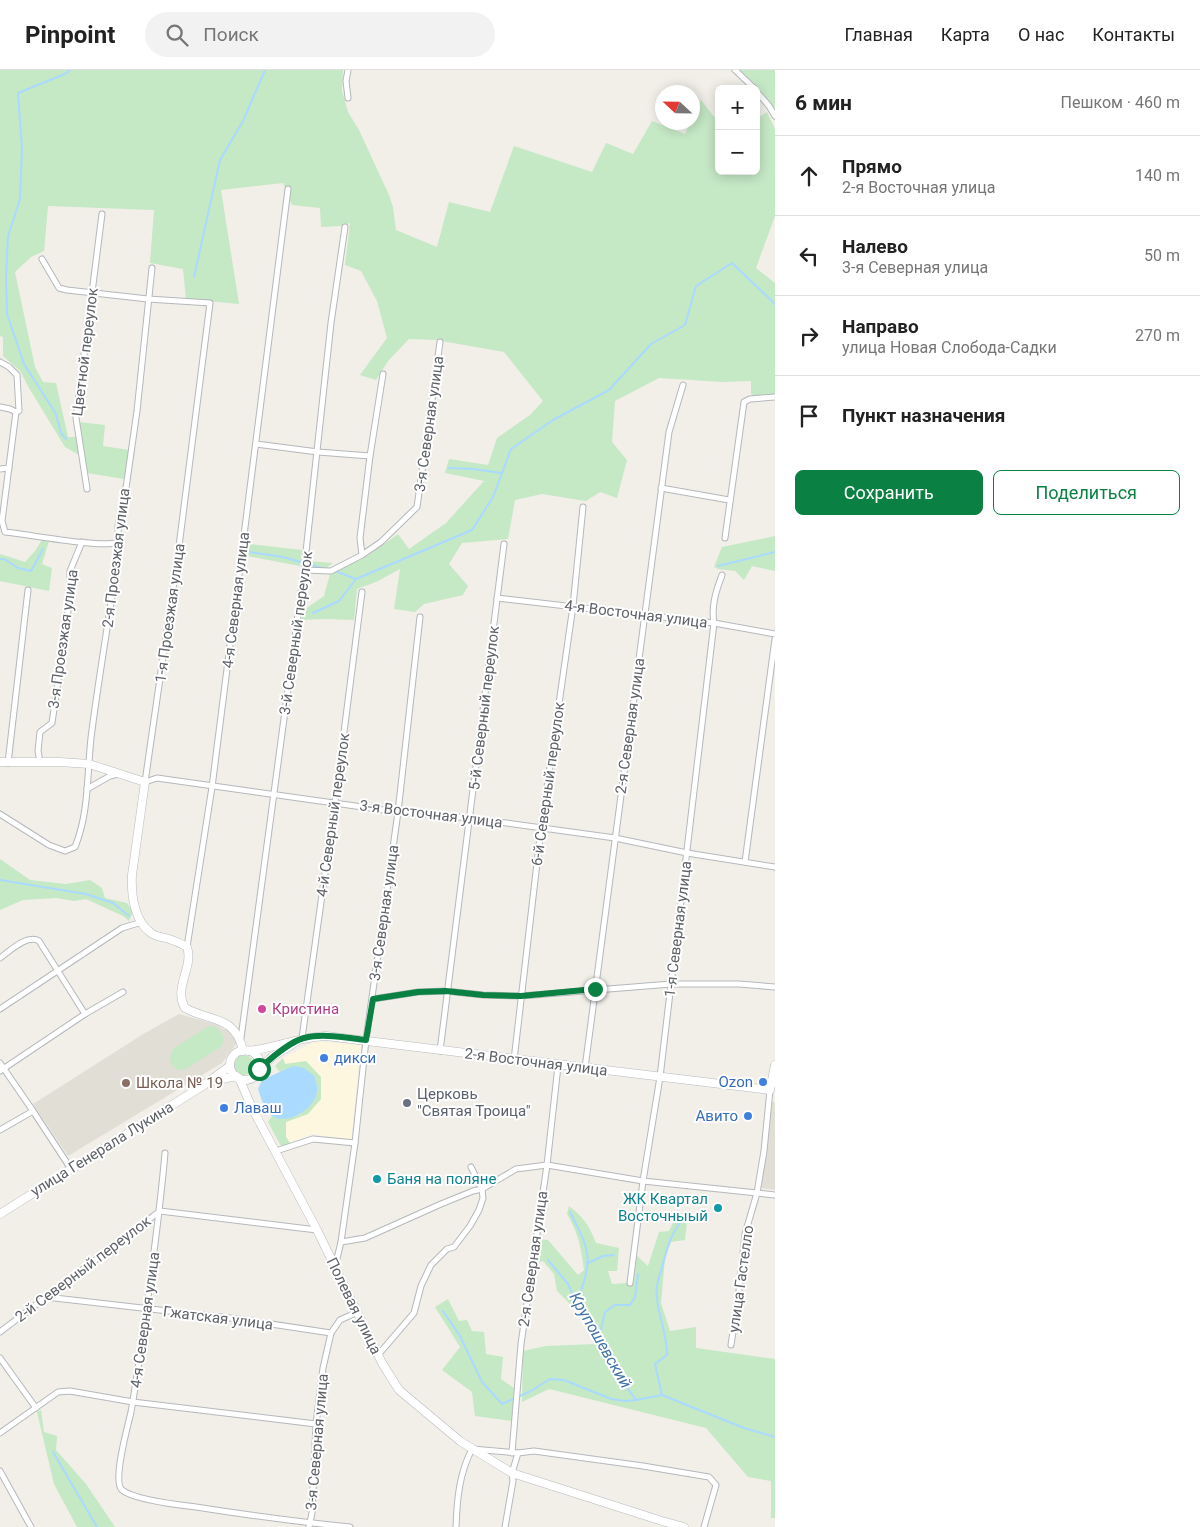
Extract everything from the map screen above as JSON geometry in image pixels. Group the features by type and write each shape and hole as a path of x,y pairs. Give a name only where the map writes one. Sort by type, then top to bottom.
{"street":[{"path":"348,70 346,80 348,98"},
{"path":"735,70 750,85"},
{"path":"760,96 775,116"},
{"name":"4-я Северная улица","path":"241,1038 221,1021 185,1008 181,990 188,958 188,947 212,787 288,189"},
{"name":"Цветной переулок","path":"87,489 76,418 102,214"},
{"name":"3-й Северный переулок","path":"241,1038 304,570 331,322 345,227"},
{"path":"42,259 59,288 148,299"},
{"name":"2-я Проезжая улица","path":"0,814 49,845 65,851 75,847 81,832 91,740 119,557 118,526 126,488 137,411 152,268"},
{"name":"1-я Проезжая улица","path":"142,922 131,891 178,554 210,303 148,299"},
{"name":"3-я Северная улица","path":"362,555 382,542 417,507 440,342"},
{"path":"0,362 17,375 19,411 16,412 2,521 5,532 82,542 112,544 118,542"},
{"path":"304,570 331,571 362,555 360,538 383,374"},
{"name":"2-я Северная улица","path":"585,1068 669,432 683,385"},
{"path":"725,538 744,402 750,399 775,397"},
{"path":"0,407 16,412"},
{"path":"256,444 370,456"},
{"path":"0,469 9,468"},
{"path":"661,488 729,500"},
{"name":"6-й Северный переулок","path":"514,1060 542,828 573,606 583,508"},
{"name":"3-я Проезжая улица","path":"40,762 38,751 40,732 52,723 70,596 70,571 82,542"},
{"name":"5-й Северный переулок","path":"440,1051 446,991 470,818 504,544"},
{"name":"1-я Северная улица","path":"630,1283 643,1181 660,1077 714,623 715,595 722,575"},
{"path":"4,762 28,590"},
{"name":"4-й Северный переулок","path":"302,1038 362,592"},
{"name":"4-я Восточная улица","path":"497,598 714,623 775,634"},
{"name":"3-я Северная улица","path":"335,1268 341,1242 355,1143 366,1040 398,812 420,617"},
{"path":"745,862 775,639"},
{"name":"3-я Восточная улица","path":"4,762 89,764 145,782 157,778 398,812 470,818 614,838 687,853 775,867"},
{"path":"87,789 110,776 120,774"},
{"path":"0,1010 122,928 142,922 150,933 188,947"},
{"path":"0,958 28,939 34,938 39,941 86,1014"},
{"path":"373,999 418,992 446,991 483,995 521,996 671,984 739,984 775,987"},
{"path":"2,1070 86,1014 123,992"},
{"name":"2-я Восточная улица","path":"246,1051 302,1038 326,1036 558,1066 770,1090"},
{"path":"241,1038 246,1051"},
{"name":"2-я Восточная улица","path":"259,1069 272,1057 302,1038"},
{"path":"246,1051 256,1056 260,1064 256,1075 250,1079 237,1077 230,1066 232,1058 237,1053 246,1051"},
{"path":"0,1063 2,1070 33,1110 70,1169"},
{"name":"улица Гастелло","path":"731,1345 740,1291 745,1234 757,1192 775,1065"},
{"name":"улица Генерала Лукина","path":"0,1213 204,1085 230,1066"},
{"name":"2-я Северная улица","path":"505,1527 513,1481 521,1344 558,1066"},
{"name":"улица Генерала Лукина","path":"204,1085 221,1078 237,1077"},
{"name":"Полевая улица","path":"237,1077 358,1312 378,1355 390,1378 399,1390 432,1419 472,1449 512,1473 660,1524 684,1527"},
{"path":"247,1096 250,1079"},
{"path":"0,1130 33,1110"},
{"path":"276,1151 313,1139 355,1143"},
{"name":"4-я Северная улица","path":"165,1153 160,1211 133,1402 118,1473 120,1486 122,1490 157,1501 309,1525"},
{"path":"341,1242 365,1238 449,1200 482,1189 516,1169 546,1166 643,1181 775,1195"},
{"path":"378,1355 414,1313 421,1286 431,1266 447,1249 454,1246 470,1226 481,1204 482,1189 471,1167"},
{"name":"2-й Северный переулок","path":"0,1332 160,1211 316,1230"},
{"name":"Гжатская улица","path":"46,1297 238,1319 330,1333"},
{"path":"330,1333 340,1320 358,1312"},
{"name":"3-я Северная улица","path":"309,1525 312,1513 316,1424 323,1368 330,1333"},
{"path":"0,1358 36,1408"},
{"path":"0,1433 58,1392 70,1391 133,1402 316,1424"},
{"path":"456,1527 458,1486 472,1449 515,1453 534,1451 709,1477 716,1485 704,1527"},
{"path":"0,1471 31,1527"},
{"path":"309,1525 350,1527"}],"shaded area":[{"name":"Школа № 19","path":"179,1014 215,1024 232,1033 237,1043 222,1063 68,1156 33,1104 145,1033"},
{"path":"316,1041 361,1045 351,1140 312,1134 290,1143 286,1137 285,1122 308,1114 283,1058"},
{"path":"772,1102 775,1102 775,1190 760,1188"}],"green space":[{"path":"0,70 343,70 342,91 348,112 359,130 389,195 393,207 396,230 437,247 449,202 490,212 514,146 592,172 606,143 633,154 652,121 655,122 655,130 675,130 685,134 687,130 700,130 701,100 715,118 715,175 760,175 760,116 767,112 775,129 775,216 756,268 775,283 775,395 754,396 751,394 751,381 723,382 659,378 615,401 612,442 627,460 617,498 600,492 586,501 542,494 515,500 508,539 462,543 449,564 468,586 463,595 424,604 415,612 394,609 400,569 376,582 357,589 354,620 300,620 301,612 324,596 330,574 366,557 398,534 409,549 446,523 484,481 445,473 449,459 488,465 497,438 530,415 543,401 504,352 436,340 409,339 388,361 376,380 360,375 387,338 377,301 361,271 345,265 350,223 341,226 321,227 320,208 292,205 283,183 221,190 239,304 186,299 183,269 150,263 154,210 48,206 44,251 31,257 15,272 35,367 43,382 56,383 68,437 77,437 79,455 65,447 20,371 3,356 3,337 0,336"},
{"path":"739,70 775,70 775,110 760,91 760,85 754,83"},
{"path":"79,422 105,425 103,446 129,450 124,479 87,473"},
{"path":"775,536 775,571 752,566 744,580 735,571 714,567 722,547"},
{"path":"42,540 49,541 42,564 52,568 49,591 0,581 0,554 25,562"},
{"path":"250,544 302,550 300,566 247,556"},
{"path":"309,561 333,563 323,570 307,569"},
{"path":"0,859 30,880 66,884 90,880 102,888 105,898 127,903 133,912 129,921 123,916 86,899 74,901 56,898 23,900 0,910"},
{"path":"214,1026 222,1034 222,1046 186,1069 177,1070 171,1064 170,1056 174,1048 207,1027"},
{"path":"244,1055 251,1058 254,1065 251,1072 244,1075 237,1072 234,1065 237,1058"},
{"path":"283,1058 285,1064 306,1061 321,1077 321,1099 308,1114 286,1122 286,1137 290,1143 281,1146 268,1122 272,1116 287,1118 301,1114 294,1066 280,1072 275,1066"},
{"path":"569,1206 586,1222 596,1243 619,1248 617,1271 608,1271 612,1284 627,1283 631,1285 635,1254 648,1266 659,1232 669,1231 676,1216 688,1211 685,1240 671,1242 665,1258 661,1303 670,1331 696,1327 696,1348 775,1359 775,1518 771,1518 771,1481 748,1477 706,1428 549,1389 522,1402 523,1351 546,1346 595,1344 577,1311 557,1291 554,1274 543,1261 536,1263 539,1239 548,1240 578,1275 584,1270 579,1241 567,1214"},
{"path":"448,1299 459,1321 467,1320 472,1331 484,1332 486,1354 503,1357 501,1379 514,1388 512,1421 475,1416 472,1392 442,1370 460,1347 435,1307"},
{"path":"41,1410 44,1432 57,1436 56,1450 86,1484 115,1527 77,1527 54,1484 37,1412"}],"water":[{"path":"293,1066 304,1068 314,1076 317,1085 315,1097 312,1103 300,1114 286,1119 272,1116 263,1104 258,1089 262,1080"}],"waterway":[{"path":"66,439 61,433 56,414 24,364 7,314 6,277 8,236 20,199 22,149 18,93 65,74 70,70"},
{"path":"194,277 220,160 243,121 265,70"},
{"path":"313,613 339,601 356,579 472,530 493,497 511,449 553,420 609,390 651,344 685,325 696,286 732,263 775,304"},
{"path":"449,468 502,473"},
{"path":"0,559 4,559 18,568 31,571 43,549"},
{"path":"249,552 283,557 325,569"},
{"path":"718,566 775,552"},
{"path":"335,571 356,579"},
{"path":"0,880 86,894 113,903 129,916"},
{"path":"570,1212 586,1247 587,1256 586,1275 577,1302"},
{"path":"662,1395 655,1364 667,1355 667,1347 658,1306 657,1289 668,1246 681,1221"},
{"path":"588,1263 603,1256 614,1255"},
{"name":"Крупошевский","path":"548,1260 568,1284 578,1306 591,1327 615,1359 628,1389 636,1400 662,1395 744,1428 775,1437"},
{"path":"598,1336 605,1312 615,1305 630,1305 635,1297 638,1274"},
{"path":"443,1311 460,1336 482,1382 502,1404 531,1391 550,1379 564,1380 611,1399 636,1400"},
{"path":"53,1452 97,1527"}],"place":[{"name":"Кристина","path":"262,1009"},
{"name":"дикси","path":"324,1058"},
{"name":"Ozon","path":"763,1082"},
{"name":"Школа № 19","path":"126,1083"},
{"name":"Церковь \"Святая Троица\"","path":"407,1103"},
{"name":"Лаваш","path":"224,1108"},
{"name":"Авито","path":"748,1116"},
{"name":"Баня на поляне","path":"377,1179"},
{"name":"ЖК Квартал Восточныый","path":"718,1208"}],"route":[{"path":"259,1069 272,1057 302,1038 326,1036 366,1040 373,999 418,992 446,991 483,995 521,996 595,989"}]}
